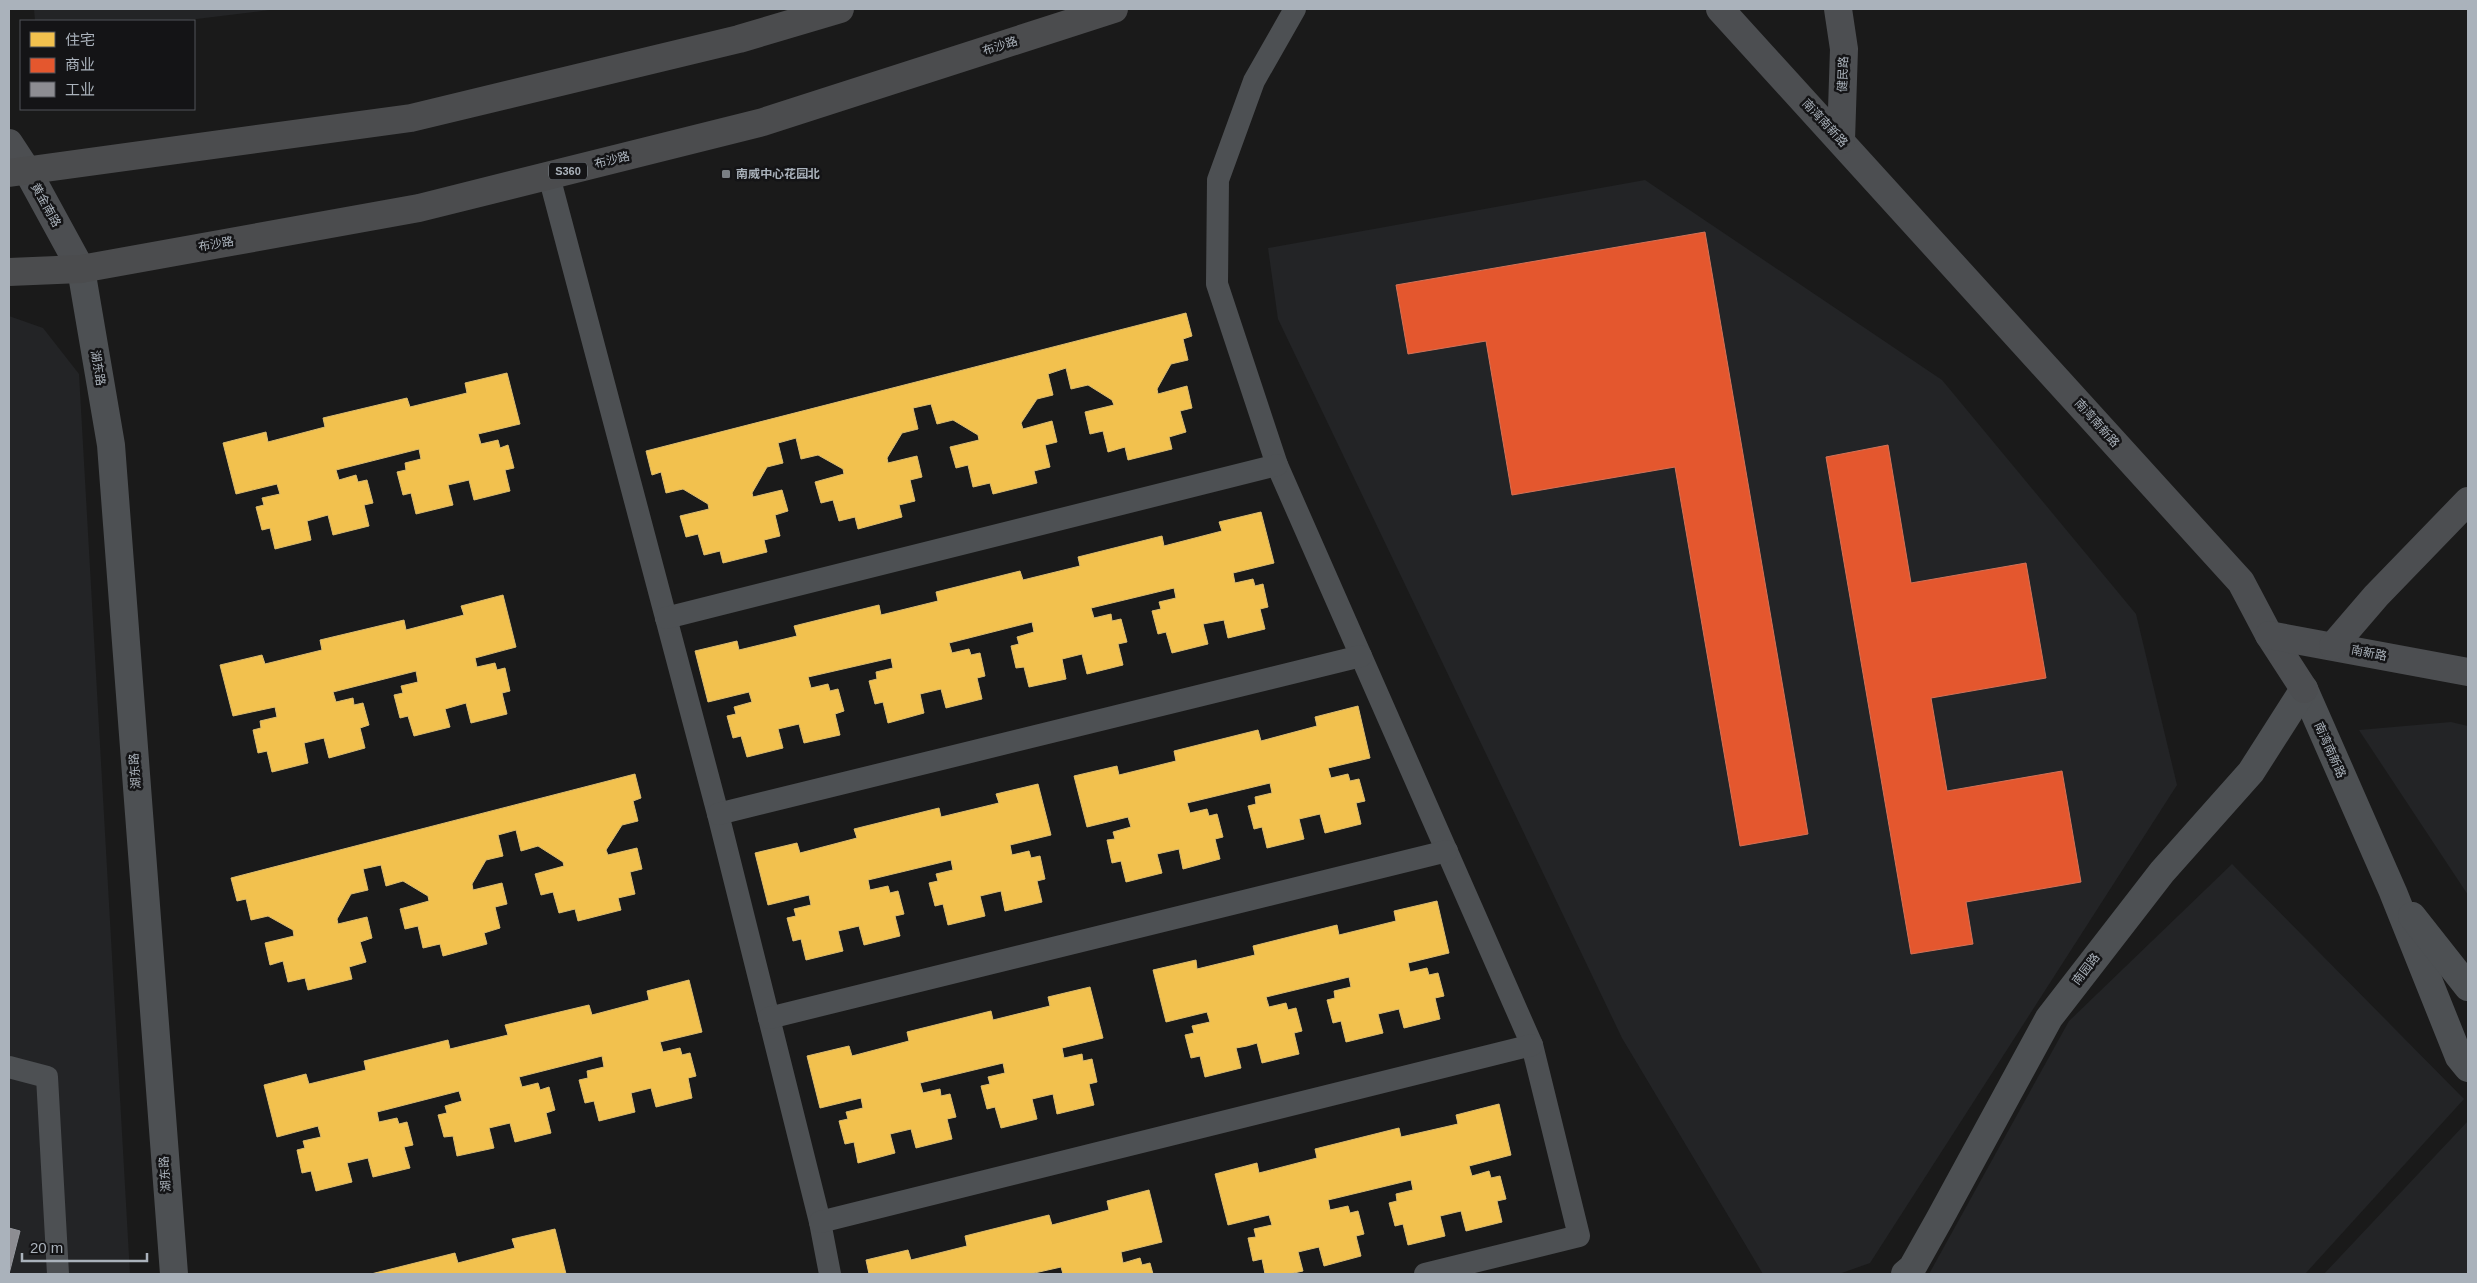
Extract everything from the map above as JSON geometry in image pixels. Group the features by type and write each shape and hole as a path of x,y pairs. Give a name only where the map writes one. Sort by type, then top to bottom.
{"main road":[{"path":"19,173 411,118 739,40 840,9"},
{"name":"布沙路","path":"9,272 81,269 419,208 763,122 1114,9"}],"street":[{"name":"南湾南新路","path":"1720,9 2241,582 2269,635 2304,689 2393,892 2459,1057 2468,1068"},
{"name":"健民路","path":"1838,9 1844,49 1841,140"},
{"name":"黄金南路","path":"9,143 19,173 81,269"},
{"name":"湖东路","path":"81,269 111,445 174,1274"},
{"path":"2333,646 2376,596 2468,501"},
{"name":"南新路","path":"2269,635 2468,672"},
{"name":"南园路","path":"1905,1274 1912,1268 2049,1018 2162,872 2251,772 2304,689"},
{"name":"南湾南新路","path":"2393,892 2468,987"}],"lane":[{"path":"1295,9 1254,81 1218,180 1216,284 1277,465 1532,1045 1579,1236 1425,1274"},
{"path":"549,176 718,814 820,1222 830,1274"},
{"path":"666,618 1277,465"},
{"path":"718,814 1361,656"},
{"path":"768,1018 1447,851"},
{"path":"820,1222 1532,1045"},
{"path":"9,1067 47,1077 58,1274"}],"shaded area":[{"path":"34,9 278,9 188,20 35,20"},
{"path":"1645,180 1942,380 2136,614 2177,785 1870,1263 1839,1274 1763,1274 1622,1038 1278,319 1268,248"},
{"path":"9,316 43,328 79,374 130,1274 9,1274"},
{"path":"2451,722 2468,726 2468,895 2359,730"},
{"path":"2232,864 2464,1099 2305,1274 1929,1274 2069,1021"},
{"path":"2468,1121 2468,1274 2324,1274"}],"building: 住宅":[{"path":"1186,313 1192,336 1183,339 1188,360 1171,364 1157,389 1158,394 1187,386 1192,408 1180,411 1186,432 1169,437 1172,449 1128,460 1125,447 1108,452 1103,431 1090,434 1085,412 1114,405 1112,400 1088,385 1071,389 1066,368 1048,374 1053,395 1037,399 1021,423 1023,429 1052,421 1057,442 1045,445 1050,467 1034,471 1037,483 993,494 990,483 973,487 968,465 956,468 950,447 979,440 978,435 953,420 937,424 931,404 913,408 918,429 902,433 887,458 888,463 917,456 922,477 910,480 915,501 899,505 902,517 858,529 855,517 839,521 833,500 821,503 815,482 844,474 843,469 818,455 801,459 796,438 778,443 783,463 767,467 752,493 753,497 782,490 788,511 775,515 780,536 764,540 767,552 723,563 720,551 704,555 698,534 686,537 680,516 709,509 708,504 683,489 666,493 661,472 652,475 646,451"},
{"path":"507,373 520,424 478,434 481,444 498,440 500,448 508,445 514,468 505,470 510,491 474,500 469,480 448,485 453,505 416,514 411,493 403,495 397,472 406,470 405,463 421,459 419,449 336,470 339,480 356,475 358,482 367,480 373,503 364,505 369,526 333,535 328,515 307,521 311,540 275,549 270,528 262,530 256,507 264,505 262,498 280,494 277,484 236,494 223,443 266,432 268,442 325,427 323,418 407,398 410,407 467,393 465,383"},
{"path":"1261,512 1274,563 1233,573 1235,583 1253,579 1255,586 1263,584 1268,607 1260,609 1265,629 1228,638 1224,620 1203,624 1208,644 1172,653 1166,632 1158,634 1152,611 1161,609 1159,602 1176,598 1174,588 1091,608 1094,618 1111,614 1112,621 1121,619 1127,642 1118,644 1123,665 1087,674 1082,654 1062,659 1066,679 1029,687 1024,667 1016,668 1011,646 1019,644 1017,637 1034,632 1032,622 949,643 952,653 969,649 971,655 980,653 985,676 977,678 982,699 946,708 941,689 920,694 924,713 888,723 883,702 875,704 869,681 877,679 876,672 893,668 891,658 808,677 811,688 828,684 830,691 838,689 844,711 835,714 840,735 804,743 799,724 778,729 783,748 747,757 741,736 733,738 727,716 736,714 734,707 752,702 749,692 708,702 695,651 737,641 739,650 797,636 794,626 879,605 881,615 938,601 936,592 1020,571 1023,580 1080,566 1078,557 1162,536 1164,546 1222,531 1219,522"},
{"path":"503,595 516,647 475,658 477,667 495,663 497,670 505,668 510,691 502,693 507,714 471,723 466,703 445,709 450,727 414,736 408,716 400,718 394,695 403,693 401,686 418,682 416,671 333,692 336,702 353,698 354,705 363,703 369,725 360,728 365,748 329,758 324,738 304,743 308,763 272,772 267,751 258,753 253,730 261,728 260,721 277,717 275,707 233,716 220,665 262,655 265,664 322,650 320,640 404,620 406,630 464,615 461,606"},
{"path":"1358,706 1370,758 1328,768 1331,778 1348,774 1350,781 1359,779 1365,801 1356,803 1361,824 1325,833 1320,814 1299,819 1304,839 1267,848 1262,827 1254,829 1248,806 1256,804 1255,797 1272,793 1270,783 1187,803 1190,813 1207,809 1209,816 1217,814 1223,837 1215,839 1220,859 1183,869 1179,849 1157,854 1162,873 1126,882 1121,861 1112,863 1107,840 1115,839 1113,832 1131,827 1128,817 1087,827 1074,776 1117,766 1119,775 1176,761 1174,751 1258,730 1261,741 1317,726 1315,717"},
{"path":"635,774 641,798 633,801 638,821 622,825 606,850 608,855 637,848 642,869 630,872 635,894 618,898 621,910 578,921 575,909 559,913 553,892 541,895 535,874 564,866 563,862 538,846 521,851 516,830 498,835 503,856 486,860 472,884 473,890 502,883 507,904 495,907 500,928 484,933 487,944 443,956 440,944 423,948 418,926 405,929 400,909 429,901 428,896 403,881 386,886 381,865 363,869 368,890 351,894 337,919 338,924 367,917 372,938 360,942 366,962 349,967 352,979 308,990 305,978 288,982 283,961 270,965 265,943 294,936 293,930 268,916 251,920 246,899 237,901 231,878"},
{"path":"1038,784 1051,835 1010,845 1012,855 1029,851 1031,858 1040,856 1045,879 1037,881 1042,902 1005,911 1001,891 980,896 985,916 948,925 943,904 935,906 929,883 938,881 936,874 953,870 951,860 868,880 870,890 888,886 890,893 898,891 904,914 895,916 900,936 864,945 859,926 838,931 843,951 806,960 801,939 793,941 787,918 796,916 794,909 811,905 809,895 768,905 755,853 797,843 800,853 857,838 854,829 939,808 941,817 999,803 996,794"},
{"path":"1437,901 1449,953 1408,963 1410,972 1427,968 1429,975 1438,973 1444,996 1435,998 1440,1019 1404,1028 1399,1009 1378,1014 1383,1033 1346,1042 1341,1021 1333,1023 1327,1000 1335,998 1334,991 1351,987 1349,977 1266,997 1269,1007 1286,1003 1288,1010 1296,1008 1302,1031 1294,1033 1299,1054 1262,1063 1257,1043 1236,1048 1241,1068 1205,1077 1200,1056 1191,1058 1185,1035 1194,1033 1192,1026 1210,1022 1207,1012 1166,1022 1153,970 1196,960 1197,969 1255,955 1253,946 1337,925 1339,935 1396,921 1394,911"},
{"path":"689,980 702,1032 660,1042 663,1052 680,1048 682,1055 690,1053 696,1076 688,1078 692,1098 656,1107 651,1088 631,1093 635,1112 599,1121 594,1101 585,1103 579,1080 588,1078 587,1071 604,1067 602,1056 519,1077 522,1087 538,1083 540,1090 549,1087 555,1110 546,1113 551,1133 515,1142 510,1123 489,1128 494,1148 457,1156 453,1136 444,1137 438,1115 447,1113 445,1106 462,1101 459,1091 377,1112 379,1122 397,1118 399,1124 407,1122 413,1145 404,1147 410,1168 373,1177 368,1158 347,1163 352,1182 316,1191 311,1171 302,1173 297,1150 305,1148 303,1141 321,1137 318,1126 277,1137 264,1085 306,1074 309,1084 366,1070 364,1061 448,1040 450,1049 508,1035 505,1025 589,1005 592,1015 649,1000 647,991"},
{"path":"1090,987 1103,1038 1062,1048 1064,1058 1082,1054 1083,1061 1092,1059 1097,1082 1089,1084 1094,1105 1057,1114 1053,1094 1032,1099 1037,1119 1001,1128 995,1107 987,1109 981,1086 990,1084 988,1077 1005,1073 1003,1063 920,1083 923,1093 940,1089 941,1096 950,1094 956,1117 947,1119 952,1139 916,1148 911,1129 890,1134 895,1153 858,1163 854,1142 845,1144 839,1121 848,1119 846,1112 863,1108 861,1098 820,1108 807,1056 849,1046 852,1056 909,1041 907,1032 991,1011 993,1020 1050,1006 1048,997"},
{"path":"1499,1104 1511,1155 1469,1166 1472,1176 1489,1171 1491,1178 1500,1176 1506,1199 1497,1201 1502,1222 1466,1231 1461,1211 1440,1216 1445,1236 1408,1245 1403,1224 1395,1226 1389,1203 1397,1201 1396,1194 1413,1190 1411,1180 1328,1200 1330,1210 1348,1206 1350,1213 1358,1211 1364,1234 1356,1236 1361,1256 1324,1266 1319,1247 1298,1252 1303,1271 1289,1274 1265,1274 1262,1259 1253,1261 1248,1238 1256,1237 1254,1229 1272,1225 1269,1215 1228,1225 1215,1174 1257,1163 1259,1173 1317,1158 1315,1149 1399,1128 1401,1137 1458,1124 1456,1115"},
{"path":"1149,1190 1162,1242 1121,1252 1123,1263 1140,1258 1142,1265 1150,1263 1153,1274 1063,1274 1061,1267 1030,1274 869,1274 866,1260 908,1250 911,1260 967,1246 965,1236 1049,1215 1052,1225 1109,1210 1107,1201"},
{"path":"555,1229 566,1274 371,1274 455,1253 458,1263 515,1248 512,1239"}],"building: 商业":[{"path":"1705,232 1808,834 1740,846 1675,467 1512,495 1486,341 1408,354 1396,285"},
{"path":"1888,445 1911,583 2026,563 2046,678 1931,698 1947,791 2062,771 2081,882 1966,902 1973,944 1911,954 1826,457"}],"building: 工业":[{"path":"9,1228 20,1231 9,1274"}],"place":[{"name":"南威中心花园北","path":"726,174"}]}
